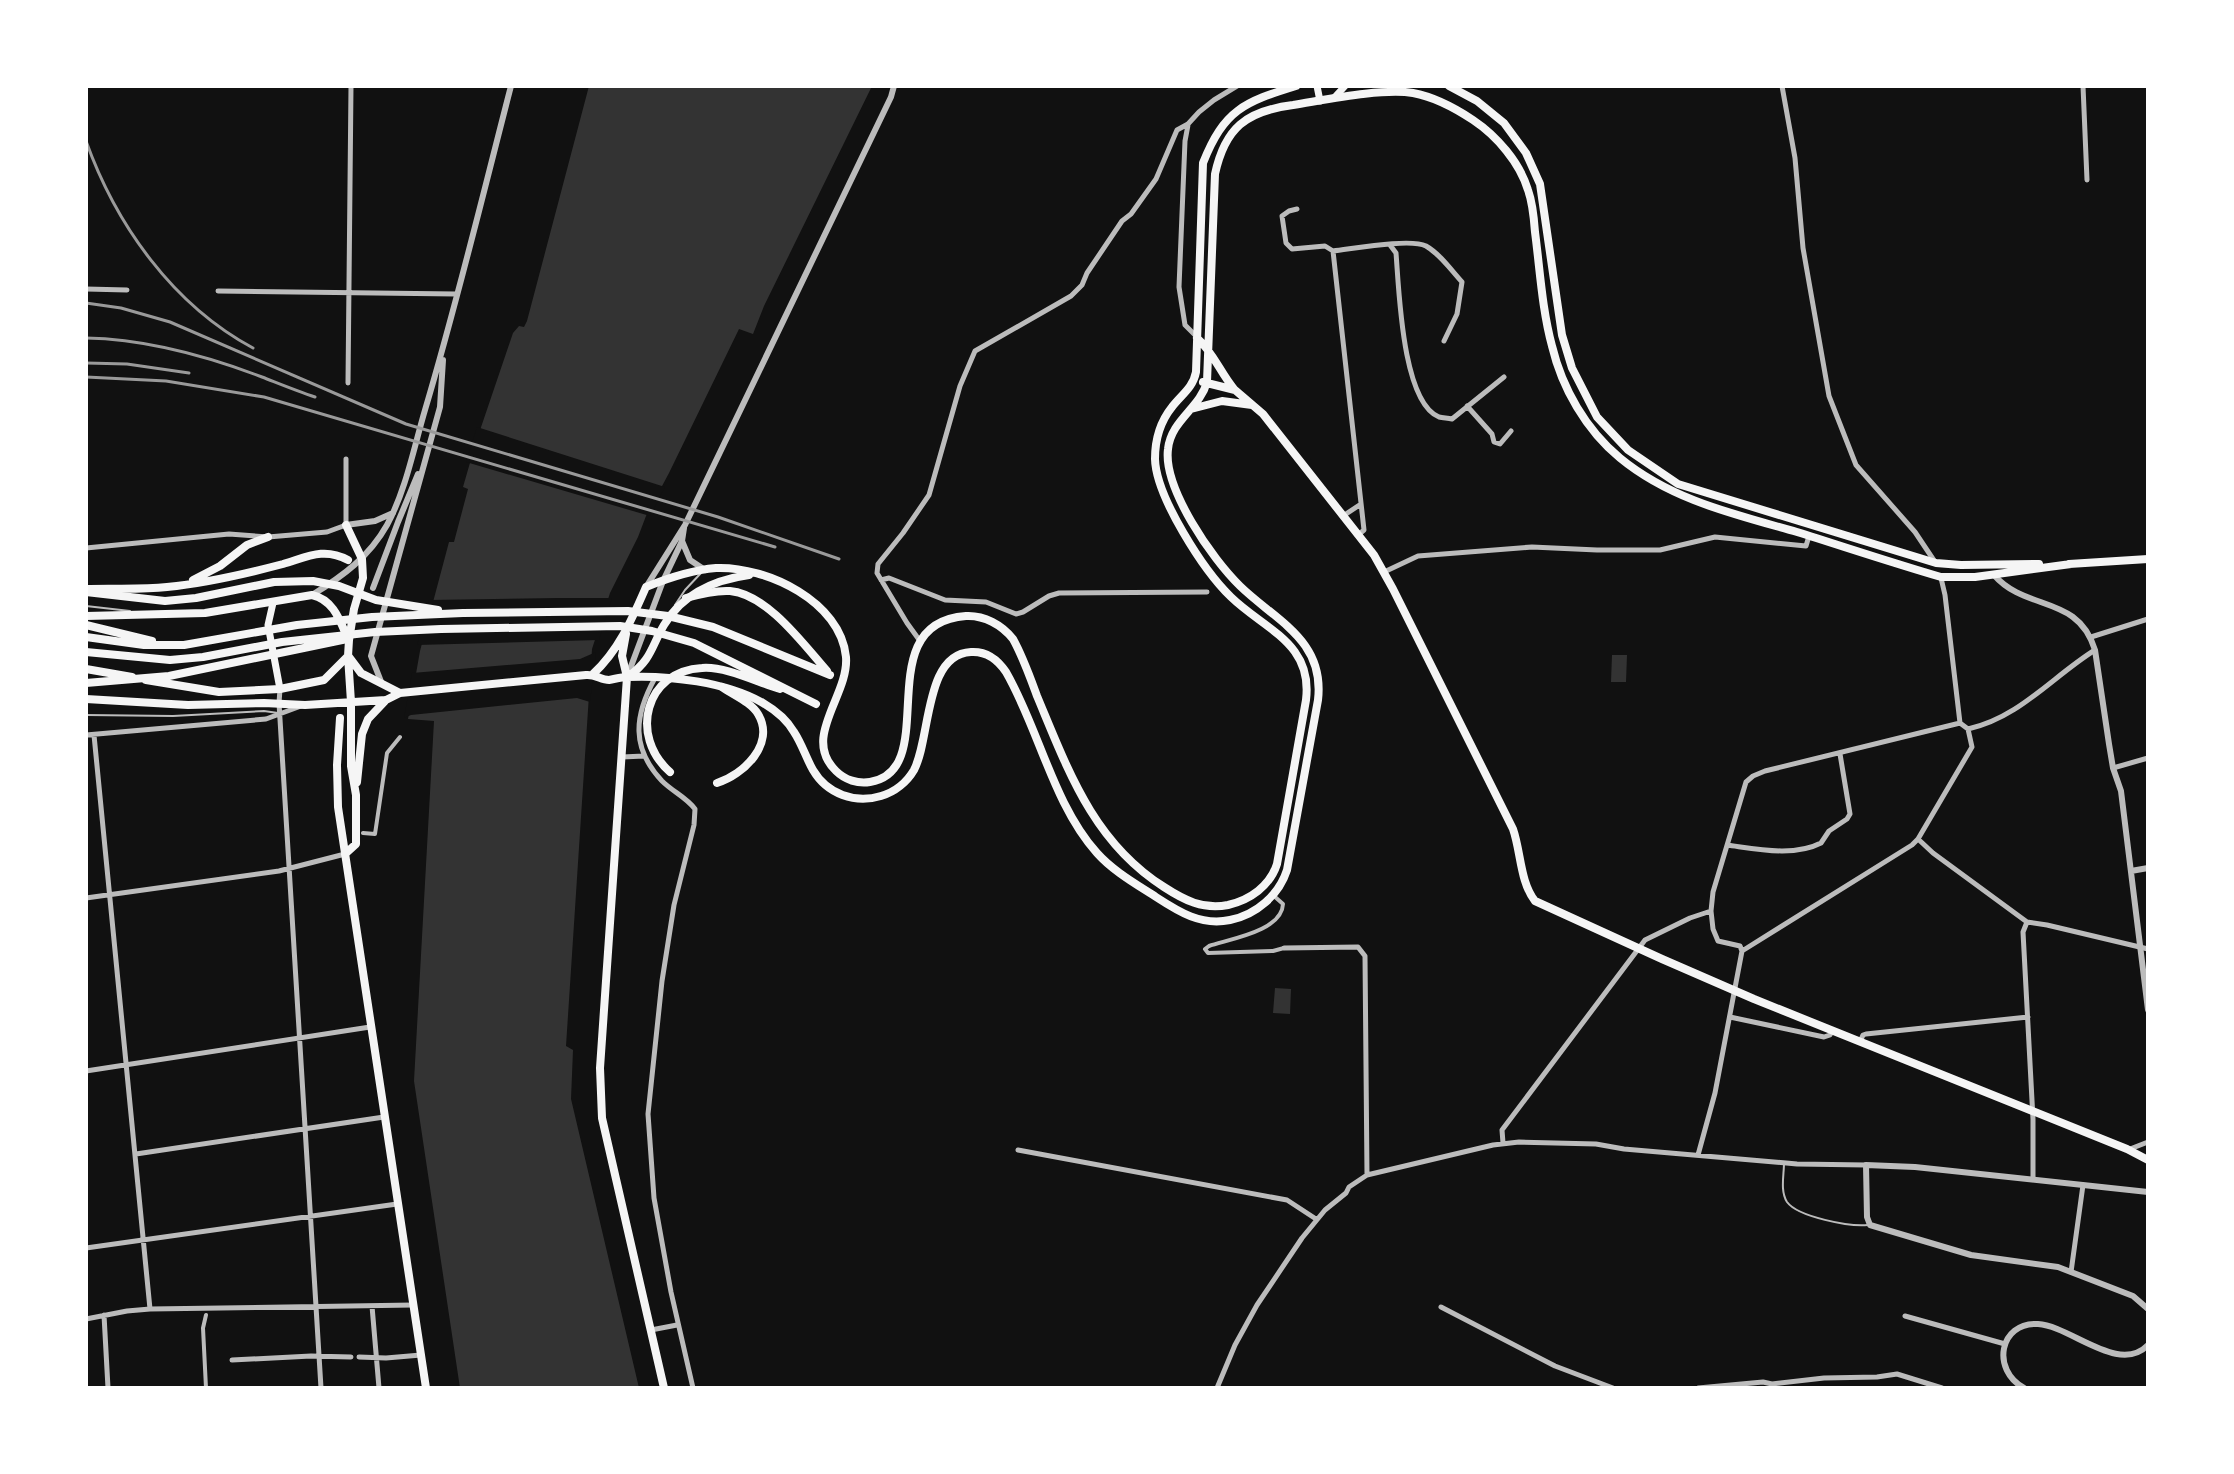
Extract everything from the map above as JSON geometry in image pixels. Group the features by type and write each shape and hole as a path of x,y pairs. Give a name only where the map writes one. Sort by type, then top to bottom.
{"main road":[{"path":"593,674 627,630 646,587 705,570 730,569 758,573 787,584 811,600 840,636 846,655 845,676 826,725 822,740 824,752 829,763 847,779 858,782 875,780 888,774 898,763 904,746 912,658 920,641 933,627 959,617 983,618 1004,629 1021,654 1075,785 1114,845 1157,882 1196,904 1215,907 1228,905 1260,890 1277,864 1307,684 1303,665 1293,649 1235,601 1213,577 1169,506 1155,460 1159,433 1166,416 1194,381 1203,163 1213,139 1227,119 1245,104 1296,86"},
{"path":"1317,86 1320,101"},
{"path":"1332,100 1345,86"},
{"path":"1449,86 1477,101 1504,123 1526,153 1540,184 1562,335 1572,368 1597,417 1628,450 1678,484 1936,563 2071,564 2148,559"},
{"path":"345,854 356,844 356,795 362,734 368,719 386,700 400,693 593,674 605,680 655,677 722,687 763,703 787,722 812,769 827,787 843,796 867,799 892,792 912,773 943,668 951,659 973,651 997,661 1006,672 1065,802 1086,838 1108,864 1189,917 1222,921 1242,916 1265,903 1285,877 1290,860 1318,700 1318,672 1304,642 1235,582 1200,535 1170,478 1167,451 1174,429 1206,387 1215,174 1220,152 1232,133 1249,117 1268,108 1380,93 1411,93 1457,109 1497,140 1521,173 1528,190 1552,346 1559,370 1572,398 1599,437 1618,457 1649,480 1698,503 1941,577 1994,575 2071,564"},
{"path":"1197,338 1210,349 1215,364 1235,390 1263,414 1384,572 1513,829 1526,886 1540,904 1832,1031 2148,1160"},
{"path":"1194,381 1222,401"},
{"path":"1206,387 1235,390"},
{"path":"1190,410 1222,401 1253,405"},
{"path":"346,525 362,559 363,578 348,656 351,766 356,795"},
{"path":"181,585 211,572 247,545 268,537"},
{"path":"86,590 181,585 251,572 319,553 331,553 348,560"},
{"path":"1936,563 1941,577"},
{"path":"1994,575 1997,564"},
{"path":"627,677 641,667 651,654 671,614 686,598 717,581 758,573"},
{"path":"86,590 165,601 274,582 313,581 339,586 376,600 463,613"},
{"path":"86,637 169,646 349,619 619,610 686,619 830,675 772,611 753,597 722,591 686,598"},
{"path":"86,616 205,613 312,595 323,598 332,607 349,640"},
{"path":"273,603 268,625 280,689 305,705"},
{"path":"86,625 169,646"},
{"path":"86,652 158,660 203,657 282,642 375,632 620,626 674,636 709,649 816,704"},
{"path":"627,630 622,656 627,677 600,1068 602,1118 664,1388"},
{"path":"86,683 178,675 375,632"},
{"path":"348,656 361,673 400,693"},
{"path":"86,669 219,692 280,689 327,679 348,656"},
{"path":"670,772 655,756 646,721 652,699 661,686 682,672 717,668 803,696"},
{"path":"717,783 734,776 749,763 759,748 762,729 755,710 722,687"},
{"path":"86,699 279,708 386,700"},
{"path":"340,718 338,807 426,1388"}],"street":[{"path":"348,383 351,86"},
{"path":"312,595 362,559 393,513 444,348 511,86"},
{"path":"646,587 685,525 894,86"},
{"path":"920,641 877,573 878,564 929,495 960,386 975,351 1071,296 1082,285 1122,221 1131,214 1156,179 1177,130 1237,86"},
{"path":"1782,86 1795,158 1803,248 1829,396 1848,448 1863,474 1908,522 1936,563"},
{"path":"2083,86 2087,180"},
{"path":"1188,124 1179,287 1185,325 1197,338"},
{"path":"1297,209 1282,216 1286,243 1292,249 1325,246 1333,251 1422,243 1432,250 1462,282 1457,314 1444,341"},
{"path":"1389,244 1396,253 1404,350 1422,400 1437,416 1452,419 1504,377"},
{"path":"1333,251 1364,530 1358,535"},
{"path":"86,289 127,290"},
{"path":"218,291 456,294"},
{"path":"382,684 371,656 440,407 444,348"},
{"path":"1467,406 1492,434 1494,442 1500,444 1511,431"},
{"path":"373,588 428,452"},
{"path":"346,459 346,525"},
{"path":"1343,516 1361,504"},
{"path":"86,548 229,534 268,537 327,532 346,525 375,521 393,513"},
{"path":"627,677 663,581 682,541 685,525"},
{"path":"1384,572 1418,556 1532,547 1660,550 1715,537 1806,546 1809,536"},
{"path":"682,541 688,558 705,570"},
{"path":"1994,575 2005,587 2063,609 2077,619 2091,637 2113,768 2121,791 2148,1010"},
{"path":"1698,1155 1715,1093 1745,949 1912,845 1972,747 1968,729 1960,723 1941,577"},
{"path":"881,580 889,578 954,602 986,602 1016,614 1059,593 1207,592"},
{"path":"2091,637 2148,619"},
{"path":"1968,729 1996,721 2017,708 2095,650"},
{"path":"655,677 644,698 639,721 639,743 644,756 663,783 688,800 695,809 694,825 671,919 648,1114 654,1198 677,1325 693,1388"},
{"path":"280,689 288,868 321,1388"},
{"path":"86,735 266,719 279,708"},
{"path":"1745,949 1718,941 1711,911 1713,892 1746,782 1765,771 1960,723"},
{"path":"94,735 150,1309"},
{"path":"363,833 375,834 387,753 400,737"},
{"path":"1727,845 1764,850 1797,849 1821,843 1829,831 1850,814 1840,754"},
{"path":"622,757 644,756"},
{"path":"2113,768 2148,758"},
{"path":"1918,839 2027,922 2148,949"},
{"path":"86,898 288,868 345,854"},
{"path":"2131,871 2148,868"},
{"path":"1273,895 1283,904 1283,912 1275,922 1205,949 1208,953 1358,947 1365,956 1367,1175"},
{"path":"1503,1143 1502,1130 1637,948 1648,938 1711,911"},
{"path":"2027,922 2023,932 2033,1178"},
{"path":"1730,1017 1824,1037 1832,1031"},
{"path":"1860,1042 1866,1034 2028,1017"},
{"path":"86,1071 370,1027"},
{"path":"136,1154 384,1117"},
{"path":"2127,1149 2148,1142"},
{"path":"1217,1388 1235,1345 1257,1305 1316,1219 1349,1187 1367,1175 1503,1143 1596,1144 1707,1157 1915,1167 2148,1192"},
{"path":"1018,1150 1287,1200 1316,1219"},
{"path":"1866,1165 1867,1217 1870,1225 1971,1255 2058,1267 2133,1296 2148,1309"},
{"path":"2071,1272 2083,1185"},
{"path":"2137,1190 2148,1186"},
{"path":"86,1248 397,1204"},
{"path":"86,1319 150,1309 414,1305"},
{"path":"372,1306 379,1388"},
{"path":"1441,1307 1555,1366 1613,1388"},
{"path":"104,1315 108,1388"},
{"path":"206,1315 203,1328 206,1388"},
{"path":"1905,1316 2005,1344"},
{"path":"2024,1388 2014,1383 2003,1365 2005,1344 2018,1329 2038,1324 2048,1326 2125,1356 2148,1345"},
{"path":"651,1330 677,1325"},
{"path":"359,1357 421,1355"},
{"path":"232,1360 351,1357"},
{"path":"1698,1388 1897,1374 1942,1388"}],"lane":[{"path":"671,614 685,590 705,570"},
{"path":"86,606 159,615"},
{"path":"86,715 173,716 279,708"},
{"path":"1784,1162 1783,1191 1790,1205 1800,1212 1855,1226 1870,1225"}],"shaded area":[{"path":"589,86 872,86 753,334 739,329 610,593 592,649 566,1046 573,1050 571,1099 639,1388 460,1388 414,1081 434,721 408,719 420,651 449,542 454,542 468,489 463,487 513,333 519,326 524,327 527,321"},
{"path":"1612,655 1627,655 1626,682 1611,682"},
{"path":"1275,988 1291,989 1290,1014 1273,1013"}],"pier":[{"path":"477,427 665,487 650,516 466,462"},
{"path":"612,598 599,640 417,645 429,600"},
{"path":"596,652 590,702 577,698 404,718 412,673 580,659"}],"railway":[{"path":"86,141 114,203 151,260 197,309 253,348"},
{"path":"86,303 121,308 170,322 406,424 718,517 839,559"},
{"path":"86,338 153,345 198,356 315,397"},
{"path":"86,363 127,364 189,373"},
{"path":"86,377 166,381 264,397 775,547"}]}
